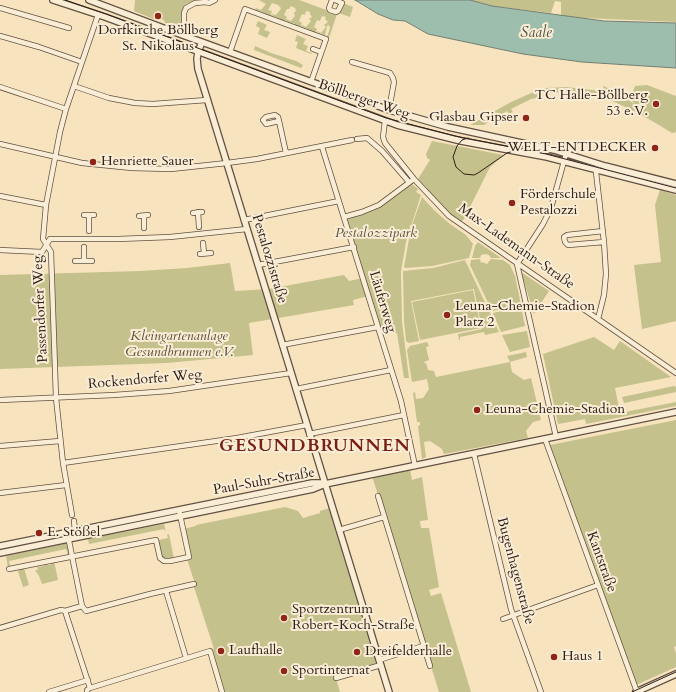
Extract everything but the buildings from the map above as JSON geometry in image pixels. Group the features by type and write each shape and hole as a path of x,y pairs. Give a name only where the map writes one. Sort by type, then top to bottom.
{"street":[{"name":"Böllberger Weg","path":"53,0 98,15 385,121 442,138 564,161 676,190"},
{"name":"Böllberger Weg","path":"89,0 100,2 182,35 389,110 448,127 566,154 605,166 676,184"},
{"path":"182,35 184,28 184,13 186,8 195,3 209,3 215,0"},
{"path":"0,8 69,28"},
{"path":"230,52 245,9 326,38 311,82"},
{"name":"Passendorfer Weg","path":"72,515 66,485 56,398 51,252 43,239 46,205 66,109 98,15"},
{"path":"0,36 39,47 82,62"},
{"name":"Pestalozzistraße","path":"202,42 198,52 198,69 389,692"},
{"path":"313,49 322,52"},
{"path":"352,62 390,74 394,82 389,110"},
{"path":"74,86 109,98 135,103 160,104 207,100"},
{"path":"0,87 66,109"},
{"name":"Max-Lademann-Straße","path":"389,110 383,130 385,143 414,179 449,216 676,373"},
{"path":"280,121 286,153"},
{"path":"0,144 82,163 140,169 171,169 227,163 367,138 382,151 409,182"},
{"name":"Läuferweg","path":"322,147 340,201 391,370 404,415 415,466"},
{"path":"556,437 517,264 543,224 551,208 566,154"},
{"path":"597,169 596,172 606,261 605,284 598,319"},
{"path":"344,217 379,205 414,179"},
{"path":"0,196 46,205"},
{"path":"244,220 340,201"},
{"path":"197,212 202,238 202,254 212,253"},
{"path":"84,261 89,233 89,215"},
{"path":"143,216 145,238"},
{"path":"0,250 42,252 50,239 86,243 145,238 202,238 247,229"},
{"path":"603,231 567,235 564,238 568,245 604,242"},
{"path":"258,265 354,248"},
{"path":"75,261 92,261"},
{"path":"282,345 378,327"},
{"path":"296,390 391,370"},
{"name":"Rockendorfer Weg","path":"0,400 169,391 290,373"},
{"path":"325,484 676,412"},
{"path":"309,434 404,415"},
{"path":"63,463 237,438 306,425"},
{"name":"Kantstraße","path":"545,439 636,692"},
{"path":"0,446 60,441"},
{"name":"Bugenhagenstraße","path":"474,454 510,609 541,692"},
{"name":"Paul-Suhr-Straße","path":"0,553 68,535 75,531 312,483 325,484"},
{"name":"Paul-Suhr-Straße","path":"0,546 181,516 313,489 325,484"},
{"path":"0,493 66,485"},
{"path":"378,496 430,666"},
{"path":"9,569 156,540 160,558 164,561 189,557 179,510"},
{"path":"339,530 384,517"},
{"path":"74,521 75,531"},
{"path":"68,535 82,606 86,611 194,584"},
{"path":"503,619 598,585"},
{"path":"166,591 186,658"},
{"path":"0,628 61,610 65,611 82,606"},
{"path":"65,611 88,680 89,690 210,651 222,692"},
{"path":"336,678 424,646"},
{"path":"636,692 676,674"},
{"path":"49,692 88,680"}],"green space":[{"path":"135,0 197,0 186,4 181,12 182,29 165,23 164,20 161,19 159,11 155,13 156,20 134,11"},
{"path":"259,0 299,0 337,14 329,38 327,37 330,28 329,25 327,26 325,35 317,32 321,33 326,27 324,25 328,22 325,19 326,17 322,16 320,21 317,20 314,27 317,29 315,34 309,32 310,30 301,26 306,27 311,21 309,19 312,17 310,12 306,11 305,15 302,14 299,21 302,23 299,29 294,27 295,24 286,21 286,19 284,23 277,21 278,18 271,15 276,15 280,10 281,8 278,5 272,3 268,10 272,11 269,18 261,15 263,12 255,10 256,8 261,10 266,4","holes":["291,6 295,8 295,16 291,21 286,19 287,17 284,15 287,9"]},
{"path":"470,0 676,0 676,22 561,17 561,2 555,1 551,13 492,6"},
{"path":"343,3 353,7 350,17 339,13"},
{"path":"258,21 267,25 264,30 270,32 267,38 258,34 260,28 256,26"},
{"path":"297,35 306,39 303,44 308,46 306,51 312,53 311,54 296,48 298,42 295,41"},
{"path":"255,46 303,65 301,68 254,50"},
{"path":"647,85 676,96 676,132 672,133 640,114 604,97 560,92 542,94 541,97 531,99 511,109 513,112 509,114 507,111 484,125 470,125 511,102 547,88 566,87 601,91 604,86 635,104 630,99 635,86"},
{"path":"432,141 503,155 490,167 462,221 459,221 451,215 426,190 427,188 418,179 430,160 427,158 426,154"},
{"path":"409,182 418,189 416,192 421,195 406,242 401,272 402,322 409,378 404,378 397,333 394,333 393,327 379,331 368,296 353,300 354,305 249,323 253,355 167,363 0,369 0,275 141,271 230,263 235,291 269,289 344,275 349,281 363,278 344,217 371,208"},
{"path":"660,190 676,195 676,321 642,329 634,265 661,262 655,205"},
{"path":"422,197 450,224 466,235 473,244 469,258 432,266 404,267 411,228"},
{"path":"478,242 501,258 491,258 489,255 485,254 481,255 480,258 472,258 475,246"},
{"path":"480,259 481,263 487,264 491,259 503,260 510,265 515,276 521,305 492,311 470,265 471,260"},
{"path":"465,260 499,332 485,335 484,332 460,337 459,340 458,334 482,329 474,289 411,301 419,341 409,343 406,341 403,271 433,268"},
{"path":"521,272 549,291 534,314"},
{"name":"Leuna-Chemie-Stadion Platz 2","path":"473,290 481,328 420,340 412,302"},
{"path":"521,307 525,326 501,332 493,313"},
{"path":"527,331 530,347 510,352 502,335"},
{"path":"594,337 614,350 620,341 671,377 615,388 620,413 676,402 676,406 586,424 585,419 558,424 543,354"},
{"name":"Leuna-Chemie-Stadion","path":"427,342 429,346 426,347 429,360 424,363 426,363 428,370 434,371 436,377 510,362 512,372 524,380 531,378 541,420 533,422 526,431 528,438 444,454 442,449 430,441 424,442 426,457 422,459 418,426 420,425 420,422 417,422 413,393 415,392 416,399 423,398 429,389 427,379 412,382 407,350 410,346"},
{"path":"526,352 527,357 510,362 507,356"},
{"path":"674,386 676,387 676,392 624,403 622,397"},
{"path":"676,420 676,646 674,647 676,653 676,667 636,685 550,445"},
{"path":"410,470 412,480 422,477 428,520 420,521 421,528 429,528 439,587 429,590 431,596 441,593 471,692 439,692 373,479"},
{"name":"Sportzentrum Robert-Koch-Straße","path":"285,507 298,511 303,518 320,513 320,511 330,508 376,660 375,664 336,678 340,692 222,692 210,651 214,649 194,587 195,584 187,559 183,529"},
{"path":"164,524 166,532 164,529 89,544 88,539"},
{"path":"169,534 174,559 169,560 161,558 157,542 168,538 167,535"},
{"path":"68,543 70,553 68,555 66,549 9,561 10,566 13,567 8,568 6,556"},
{"path":"51,561 54,561 58,580 42,584 35,570 38,570 37,564 39,567 44,566 43,563 46,562 47,565 51,565"},
{"path":"24,568 29,585 23,587 18,571"}],"water":[{"name":"Saale","path":"355,0 470,0 492,6 604,21 676,23 676,68 582,62 523,54 428,34 405,21 393,20 378,14"}],"tram line":[{"path":"65,0 386,118 455,136 546,154 676,188"},
{"path":"468,138 462,140 457,146 453,157 456,167 464,174 474,175 507,153 517,150"},
{"path":"632,692 676,672"}],"place":[{"name":"Dorfkirche Böllberg St. Nikolaus","path":"158,16"},
{"name":"TC Halle-Böllberg 53 e.V.","path":"656,104"},
{"name":"Glasbau Gipser","path":"526,118"},
{"name":"WELT-ENTDECKER","path":"655,148"},
{"name":"Henriette Sauer","path":"93,162"},
{"name":"Förderschule Pestalozzi","path":"512,203"},
{"name":"Leuna-Chemie-Stadion Platz 2","path":"447,315"},
{"name":"Leuna-Chemie-Stadion","path":"477,410"},
{"name":"E. Stößel","path":"39,533"},
{"name":"Sportzentrum Robert-Koch-Straße","path":"284,618"},
{"name":"Laufhalle","path":"221,651"},
{"name":"Dreifelderhalle","path":"357,652"},
{"name":"Haus 1","path":"554,657"},
{"name":"Sportinternat","path":"284,671"}],"district":[{"name":"GESUNDBRUNNEN","path":"315,447"}],"park label":[{"name":"Pestalozzipark","path":"376,234"},
{"name":"Kleingartenanlage Gesundbrunnen e.V.","path":"179,346"}]}
